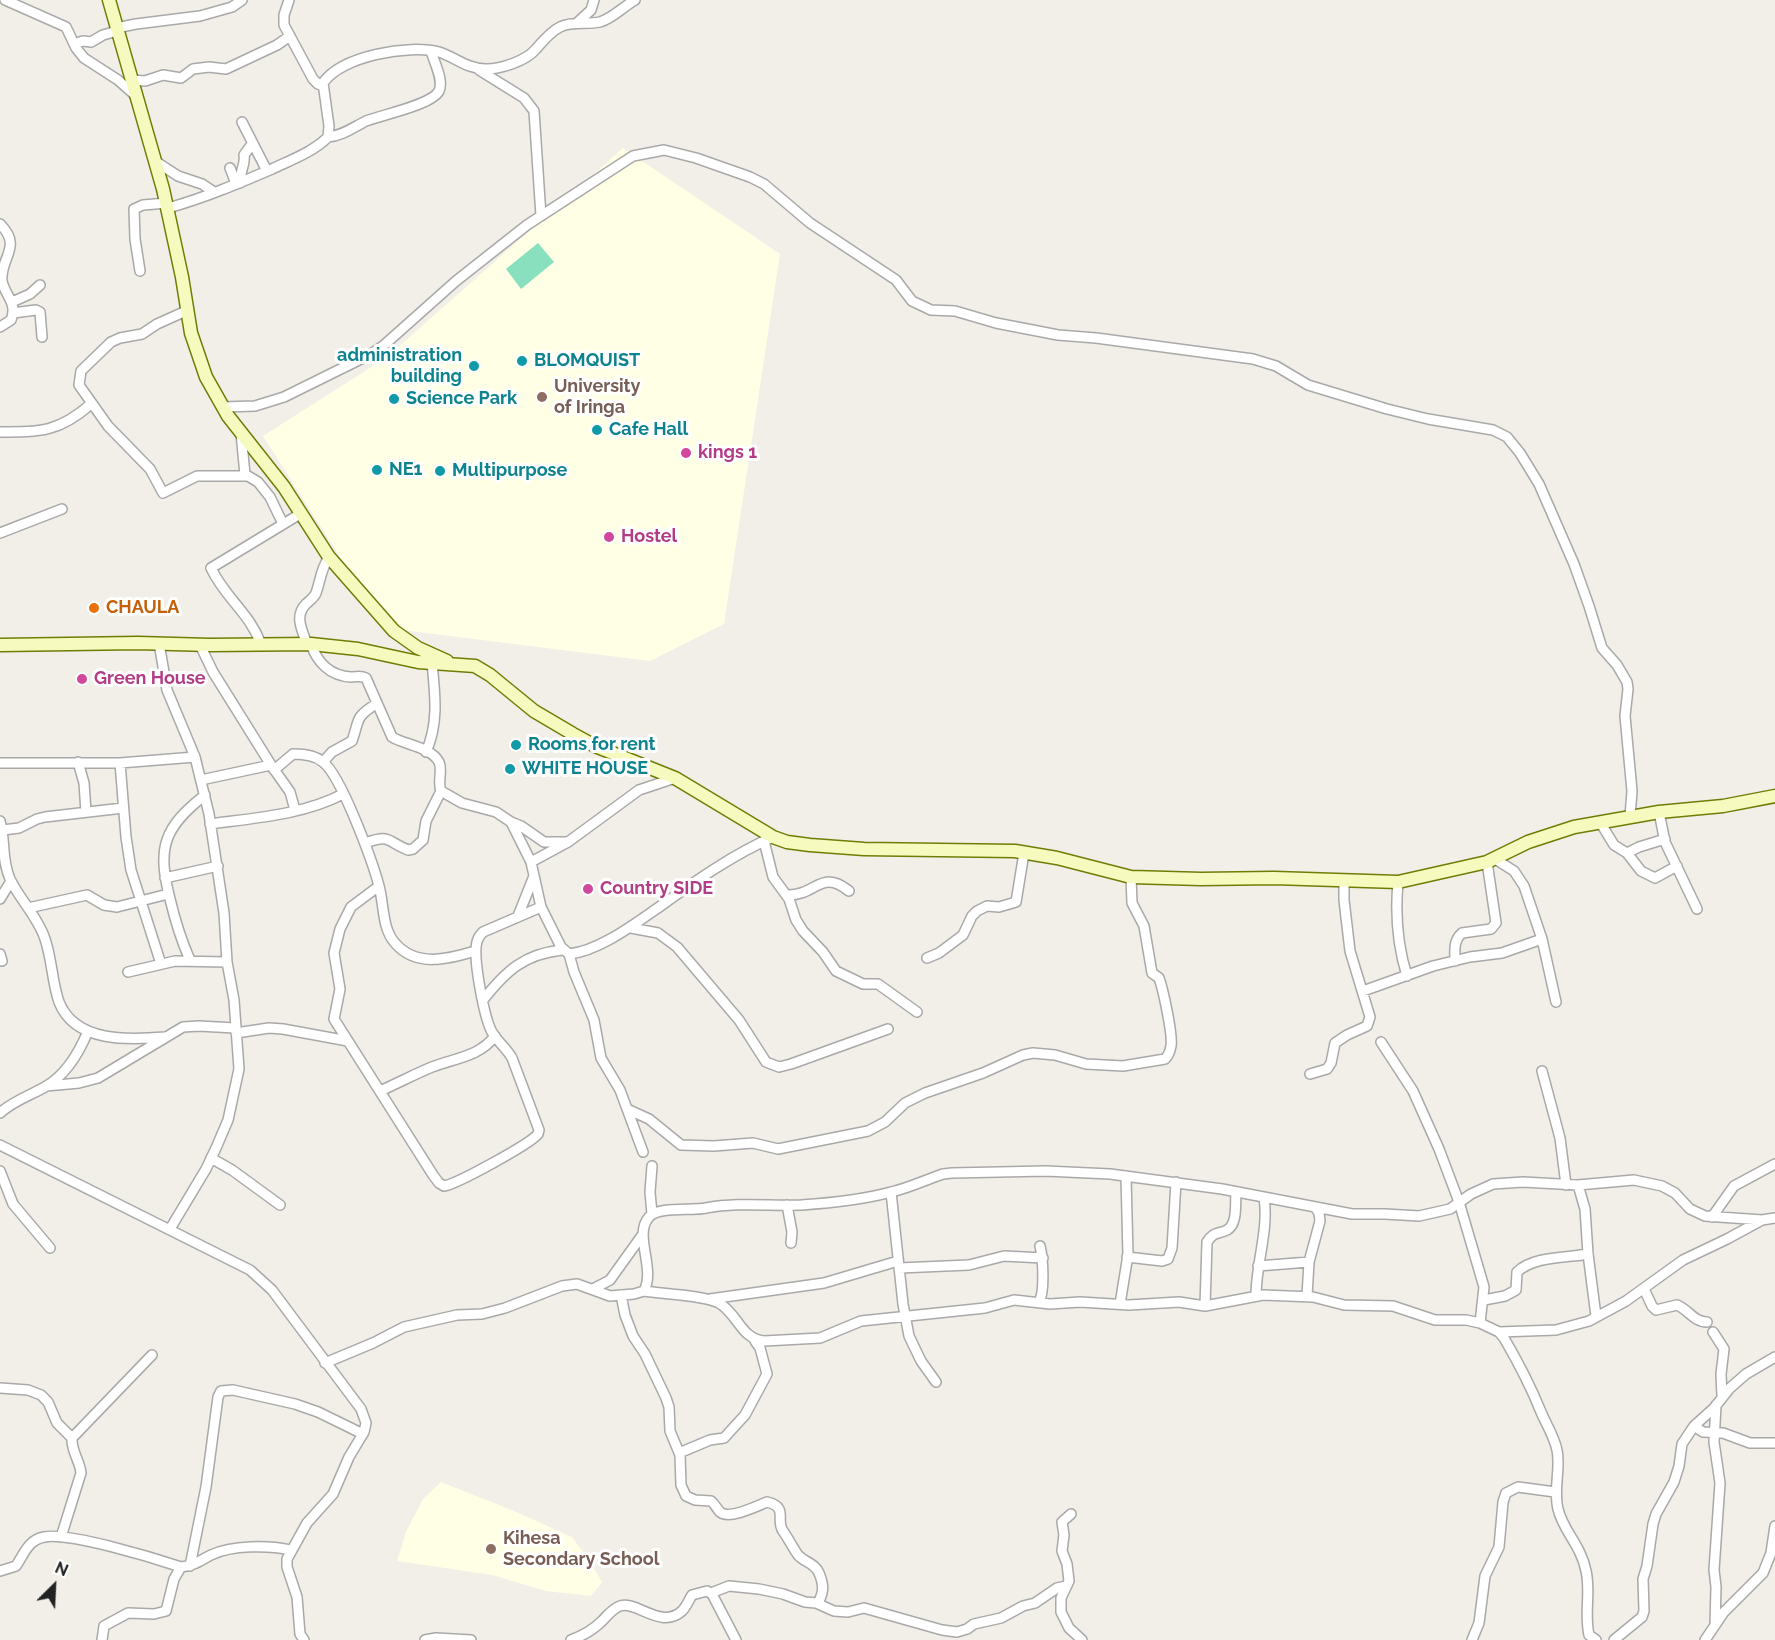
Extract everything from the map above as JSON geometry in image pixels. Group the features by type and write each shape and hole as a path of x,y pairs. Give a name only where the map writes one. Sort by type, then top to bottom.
{"street":[{"path":"5,0 63,25 87,61 105,70 136,96"},
{"path":"109,0 167,205 182,277 186,311 201,365 223,407 284,487 329,557 394,631 418,648 453,664"},
{"path":"74,44 83,41 93,42 103,35 136,24 200,16 228,9 242,0"},
{"path":"289,0 284,19 290,36 314,79 322,86"},
{"path":"577,23 591,10 594,0"},
{"path":"477,69 498,68 526,57 552,32 567,24 601,21 635,0"},
{"path":"132,80 145,81 163,75 182,78 193,69 209,67 226,69 277,45 290,36"},
{"path":"140,271 135,240 134,209 143,205 167,205 201,198 267,171 314,148 328,137 343,133 367,121 408,109 436,95 440,87 431,51"},
{"path":"328,137 329,126 322,86 326,78 346,66 382,52 431,51 477,69 524,98 534,111 541,216"},
{"path":"242,122 267,171"},
{"path":"238,183 246,162 245,153 252,144"},
{"path":"223,407 255,406 284,397 370,354 383,346 456,281 541,216 633,156 664,150 679,153 750,177 768,187 810,223 896,280 912,300 931,310 955,311 996,323 1058,335 1253,359 1276,366 1308,385 1365,403 1428,419 1493,430 1504,435 1524,458 1539,484 1586,596 1602,648 1617,665 1627,682 1625,716 1632,791 1630,817"},
{"path":"155,161 177,176 202,184 214,192"},
{"path":"230,168 238,183"},
{"path":"0,224 10,239 10,251 2,269 2,276 3,286 12,302 13,313 10,320 0,327"},
{"path":"12,302 30,294 40,285"},
{"path":"13,313 36,310 40,312 42,338"},
{"path":"186,311 157,324 142,334 114,341 86,365 79,374 78,383 108,426 150,469 162,493 196,476 245,475 255,479 261,485 278,510 283,524"},
{"path":"0,432 19,434 54,428 72,419 91,404"},
{"path":"241,433 245,475"},
{"path":"0,533 62,509"},
{"path":"261,644 250,620 223,588 211,568 300,514"},
{"path":"329,557 321,569 315,596 299,614 300,623 309,644 325,668 350,677 364,676 392,737 426,752 440,765 438,780 441,791 426,821 423,840 418,846 408,850 385,838 365,843"},
{"path":"159,643 167,690 195,757 205,795 225,913 227,962 234,1000 239,1069 228,1120 211,1158 170,1229"},
{"path":"0,645 309,644 358,649 432,663 464,664 483,670 534,711 595,746 675,778 768,839 837,848 914,851 987,850 1024,853 1057,858 1131,877 1398,882 1491,861 1549,833 1659,812 1724,806 1775,796"},
{"path":"200,645 213,672 272,767 290,792 307,807"},
{"path":"426,752 432,734 436,705 432,663"},
{"path":"323,762 332,752 352,741 356,722 376,704"},
{"path":"201,780 272,767 293,754 313,757 323,762 335,777 365,843 379,886 390,936 401,949 427,960 451,959 476,951"},
{"path":"0,763 120,763 195,757"},
{"path":"78,762 84,783 86,812"},
{"path":"120,763 131,870 161,964"},
{"path":"531,862 568,842 639,790 675,778"},
{"path":"441,791 462,802 496,812 521,826 539,840 568,842"},
{"path":"290,792 295,810"},
{"path":"210,824 295,810 343,794"},
{"path":"190,960 174,918 168,894 162,865 163,852 170,832 182,815 205,795"},
{"path":"123,808 37,819 19,828 1,825 3,853 11,881 38,923 45,939 60,1004 66,1015 76,1026 122,1039 165,1037"},
{"path":"1659,812 1665,839 1697,909"},
{"path":"511,822 531,862 542,907 566,952 596,1026 601,1058 615,1081 643,1152"},
{"path":"1600,822 1610,841 1652,878 1662,876 1677,866"},
{"path":"768,839 773,877 787,895 796,920 803,931 823,952 836,971 863,984 878,984 917,1012"},
{"path":"483,1000 512,968 541,953 581,951 631,928 705,876 768,839"},
{"path":"1626,853 1665,839"},
{"path":"927,958 939,953 963,935 977,911 987,906 999,907 1016,902 1024,853"},
{"path":"1491,861 1518,875 1524,886 1542,939 1556,1002"},
{"path":"1455,961 1455,944 1462,933 1491,929 1496,922 1491,861"},
{"path":"165,878 218,866"},
{"path":"518,916 534,876"},
{"path":"627,1109 649,1119 681,1145 714,1146 753,1143 778,1149 868,1131 885,1122 905,1104 925,1093 983,1073 1023,1055 1033,1053 1055,1055 1086,1064 1123,1066 1165,1059 1169,1054 1172,1040 1164,996 1159,978 1151,971 1144,926 1132,903 1131,877"},
{"path":"0,899 11,881"},
{"path":"787,895 801,894 829,881 839,883 849,891"},
{"path":"1310,1074 1327,1069 1331,1063 1335,1043 1367,1026 1370,1017 1350,951 1344,881"},
{"path":"1398,882 1397,939 1407,976"},
{"path":"379,886 351,907 336,942 334,953 340,989 334,1019 439,1183 444,1186 456,1182 530,1142 538,1134 515,1065 507,1048 490,1029 476,951 478,939 483,932 542,907"},
{"path":"28,908 87,895 108,907 140,902 168,894"},
{"path":"631,928 658,933 677,947 739,1020 766,1062 779,1067 791,1064 888,1029"},
{"path":"1363,991 1455,961 1502,952 1542,939"},
{"path":"128,972 190,960 227,962"},
{"path":"46,1086 79,1083 98,1078 165,1037 189,1026 236,1030 283,1029 348,1041"},
{"path":"0,1113 22,1097 46,1086 74,1059 88,1031"},
{"path":"380,1091 435,1066 471,1055 482,1049 495,1036"},
{"path":"1381,1042 1413,1091 1459,1202 1484,1287 1480,1323"},
{"path":"1542,1071 1560,1138 1566,1185"},
{"path":"0,1144 250,1270 272,1290 361,1409 366,1423 363,1434 349,1457 333,1494 308,1523 291,1550 286,1564 296,1590 300,1634 304,1640"},
{"path":"211,1158 232,1170 280,1205"},
{"path":"1712,1217 1734,1186 1775,1164"},
{"path":"652,1166 650,1192 652,1214"},
{"path":"0,1171 13,1204 50,1248"},
{"path":"644,1291 649,1275 643,1234 644,1226 652,1214 659,1210 852,1200 891,1192 952,1173 1046,1171 1126,1176 1236,1192 1352,1214 1419,1216 1450,1209 1471,1194 1493,1185 1523,1182 1578,1185 1634,1180 1652,1183 1675,1193 1690,1209 1700,1214 1712,1217 1762,1220 1775,1218"},
{"path":"1120,1304 1127,1257 1126,1176"},
{"path":"1127,1257 1162,1261 1168,1259 1173,1248 1176,1182"},
{"path":"1578,1185 1585,1209 1588,1254 1596,1305 1600,1315"},
{"path":"891,1192 904,1316 914,1350 936,1382"},
{"path":"1205,1306 1207,1242 1211,1235 1228,1229 1232,1225 1236,1192"},
{"path":"1256,1296 1265,1216 1264,1197"},
{"path":"787,1205 792,1232 791,1243"},
{"path":"1307,1296 1309,1262 1320,1221 1319,1213 1314,1208"},
{"path":"1498,1332 1556,1330 1584,1323 1644,1288 1683,1260 1762,1220"},
{"path":"593,1289 610,1280 643,1234"},
{"path":"1039,1302 1043,1294 1043,1258 1040,1246"},
{"path":"1484,1300 1505,1296 1516,1290 1516,1272 1528,1265 1555,1258 1588,1254"},
{"path":"325,1363 404,1327 457,1315 482,1314 535,1298 549,1290 570,1284 577,1284 610,1296 644,1291 710,1299 824,1283 899,1264 969,1265 1004,1256 1043,1258"},
{"path":"1258,1266 1309,1262"},
{"path":"1644,1288 1656,1310 1677,1305 1698,1321 1707,1322"},
{"path":"621,1296 633,1336 645,1354 669,1407 670,1431 682,1462 681,1485 687,1497 695,1500 710,1500 720,1512 726,1515 745,1511 767,1502 780,1509 783,1530 797,1553 818,1570 824,1589 818,1603"},
{"path":"710,1299 728,1310 748,1337 756,1341 795,1341 819,1338 861,1321 985,1308 1014,1300 1050,1304 1179,1302 1205,1306 1256,1296 1307,1296 1344,1305 1393,1306 1435,1320 1466,1320 1480,1323 1498,1332 1504,1338 1532,1389 1557,1449 1555,1492 1560,1516 1577,1543 1585,1562 1588,1587 1587,1628 1593,1640"},
{"path":"1713,1332 1724,1349 1715,1433 1720,1483 1714,1570 1715,1625"},
{"path":"679,1453 710,1440 724,1438 745,1415 767,1374 756,1341"},
{"path":"61,1537 81,1473 71,1443 72,1438 152,1355"},
{"path":"1614,1640 1642,1617 1644,1611 1643,1579 1653,1524 1674,1482 1682,1444 1694,1426 1746,1374 1775,1357"},
{"path":"0,1388 28,1390 41,1395 48,1402 57,1423 72,1438"},
{"path":"186,1567 206,1487 221,1391 233,1390 295,1404 318,1412 363,1434"},
{"path":"1694,1426 1703,1432 1723,1433 1750,1443 1775,1443"},
{"path":"1472,1640 1479,1623 1485,1576 1498,1547 1506,1492 1518,1487 1555,1492"},
{"path":"1071,1514 1062,1522 1064,1535 1062,1551 1069,1581 1061,1598 1061,1611 1069,1628 1082,1640"},
{"path":"1705,1640 1732,1604 1763,1573 1771,1553 1775,1526"},
{"path":"0,1571 16,1566 27,1547 44,1537 61,1537 114,1548 186,1567"},
{"path":"102,1640 104,1626 128,1613 154,1614 166,1611 174,1579 186,1567 212,1554 247,1547 291,1550"},
{"path":"571,1640 591,1635 612,1610 622,1605 659,1617 672,1615 682,1610 692,1595 704,1591 711,1593 729,1586 783,1594 843,1612 864,1608 942,1630 957,1632 981,1622 1001,1618 1023,1606 1035,1603 1057,1588 1066,1586"},
{"path":"711,1593 736,1640"},
{"path":"425,1640 471,1640"}],"shaded area":[{"name":"University of Iringa","path":"623,148 780,254 724,624 650,661 394,629 351,574 263,436 387,357"},
{"name":"Kihesa Secondary School","path":"441,1482 572,1537 602,1582 591,1596 546,1591 492,1575 397,1561 406,1532 423,1499"}],"green space":[{"path":"538,243 554,262 521,289 506,269"}],"place":[{"name":"BLOMQUIST","path":"522,361"},
{"name":"administration building","path":"474,366"},
{"name":"University of Iringa","path":"542,397"},
{"name":"Science Park","path":"394,399"},
{"name":"Cafe Hall","path":"597,430"},
{"name":"kings 1","path":"686,453"},
{"name":"NE1","path":"377,470"},
{"name":"Multipurpose","path":"440,471"},
{"name":"Hostel","path":"609,537"},
{"name":"CHAULA","path":"94,608"},
{"name":"Green House","path":"82,679"},
{"name":"Rooms for rent","path":"516,745"},
{"name":"WHITE HOUSE","path":"510,769"},
{"name":"Country SIDE","path":"588,889"},
{"name":"Kihesa Secondary School","path":"491,1549"}]}
